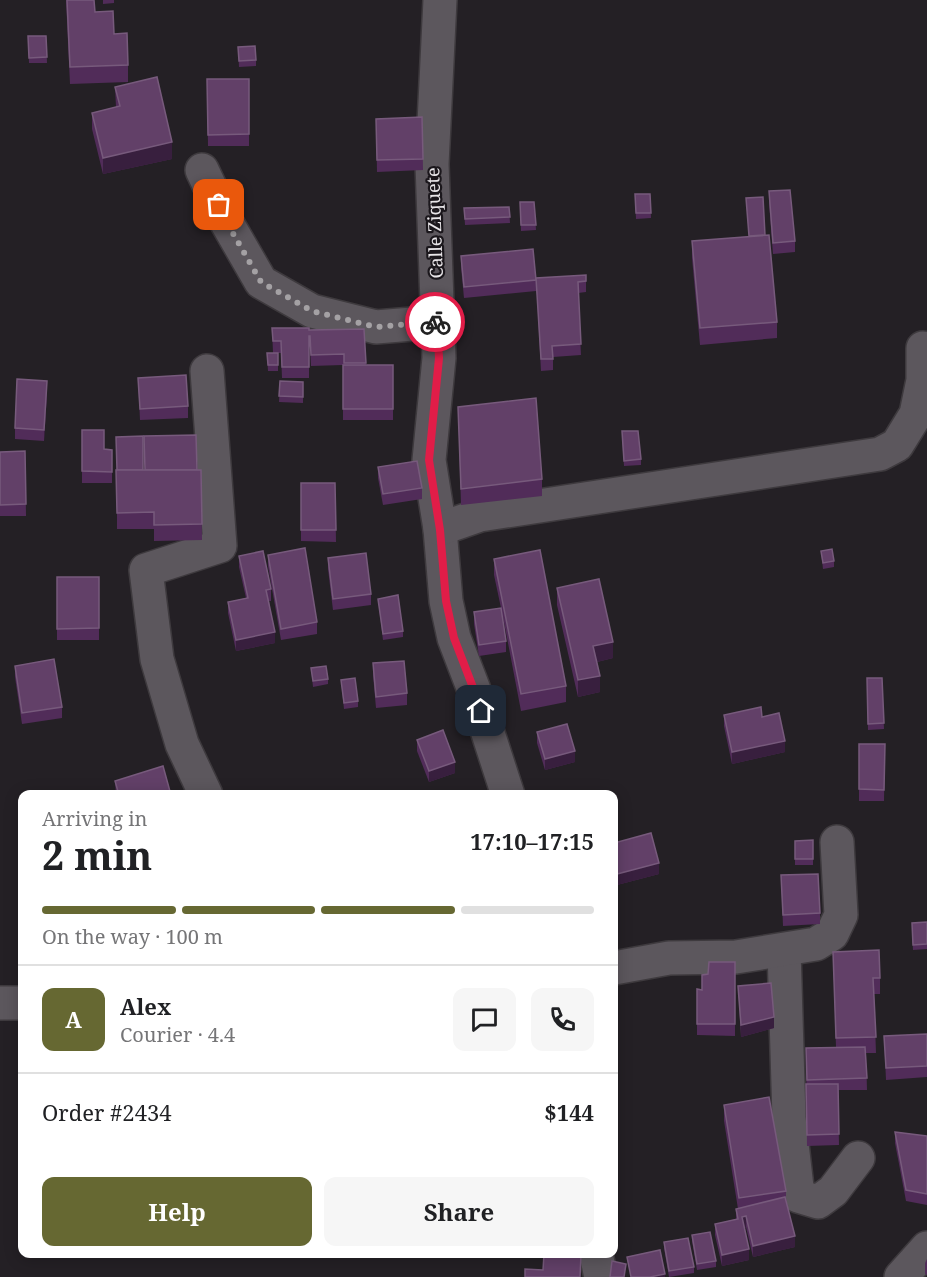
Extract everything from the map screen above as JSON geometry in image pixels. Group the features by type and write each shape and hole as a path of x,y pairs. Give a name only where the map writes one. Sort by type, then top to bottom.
{"street":[{"name":"Calle Ziquete","path":"440,0 432,164 439,358 429,460 440,530 446,601 454,638 474,690 506,790"},
{"path":"202,170 227,223 261,282 312,311 376,327 437,322"},
{"path":"440,530 480,515 880,454 897,445 916,414 923,380 923,348"},
{"path":"204,790 182,744 158,659 146,570 220,546 207,372"},
{"path":"618,967 669,958 736,957 816,944 832,934 841,915 837,842"},
{"path":"784,950 789,1118 798,1196 819,1202 833,1191 858,1158"},
{"path":"0,1003 18,1003"},
{"path":"904,1276 927,1248"},
{"path":"597,1258 601,1277"}],"building":[{"path":"67,0 94,0 95,12 113,11 114,34 127,33 128,65 70,67"},
{"path":"28,36 46,36 47,57 29,58"},
{"path":"255,46 256,60 239,61 238,47"},
{"path":"157,77 172,142 103,158 92,113 120,106 115,87"},
{"path":"207,79 249,79 249,134 208,135"},
{"path":"422,117 423,159 377,160 376,119"},
{"path":"790,190 795,241 773,243 769,191"},
{"path":"635,194 650,194 651,213 636,213"},
{"path":"763,197 765,235 749,236 746,198"},
{"path":"520,202 534,202 536,225 521,225"},
{"path":"509,207 510,217 465,219 464,208"},
{"path":"769,235 777,322 700,328 692,241"},
{"path":"533,249 536,280 464,287 461,256"},
{"path":"586,275 586,281 578,282 581,344 552,346 553,359 541,359 536,278"},
{"path":"272,328 364,329 366,363 344,363 344,354 311,355 309,336 309,367 282,367 281,341 273,341"},
{"path":"267,353 278,353 278,365 268,365"},
{"path":"343,365 393,365 393,409 343,409"},
{"path":"186,375 188,406 140,409 138,378"},
{"path":"17,379 47,381 44,430 15,428"},
{"path":"280,381 303,382 303,397 279,396"},
{"path":"536,398 542,479 461,489 458,407"},
{"path":"82,430 104,430 104,449 112,450 112,472 82,471"},
{"path":"622,431 638,431 641,459 624,461"},
{"path":"196,435 197,470 145,470 144,436"},
{"path":"143,436 143,470 117,470 116,437"},
{"path":"25,451 26,504 0,505 0,452"},
{"path":"417,461 422,488 383,494 378,467"},
{"path":"116,470 201,470 202,524 154,525 154,512 117,513"},
{"path":"301,483 335,483 336,530 301,530"},
{"path":"305,548 317,622 281,629 268,555"},
{"path":"832,549 834,561 823,563 821,551"},
{"path":"540,550 566,686 521,694 494,559"},
{"path":"263,551 271,589 266,590 275,632 236,640 228,602 248,598 239,556"},
{"path":"366,553 371,594 333,599 328,558"},
{"path":"57,577 99,577 99,628 57,629"},
{"path":"599,579 613,642 593,646 600,676 578,680 557,588"},
{"path":"398,595 403,631 383,634 378,599"},
{"path":"501,608 506,641 479,645 474,612"},
{"path":"54,659 62,707 22,713 15,666"},
{"path":"404,661 407,693 376,697 373,663"},
{"path":"326,666 328,679 313,681 311,668"},
{"path":"355,678 358,701 344,703 341,680"},
{"path":"867,678 882,678 884,723 868,724"},
{"path":"761,707 762,717 779,713 785,741 732,752 724,715"},
{"path":"567,724 575,751 545,759 537,732"},
{"path":"443,730 455,762 429,771 417,740"},
{"path":"859,744 885,744 884,790 859,789"},
{"path":"163,766 170,790 118,790 115,781"},
{"path":"651,833 659,863 618,874 618,842"},
{"path":"813,840 813,859 795,859 795,841"},
{"path":"818,874 820,913 783,915 781,875"},
{"path":"927,922 927,944 913,945 912,923"},
{"path":"879,950 880,978 873,978 876,1037 836,1038 833,952"},
{"path":"709,962 735,962 735,1024 697,1024 697,989 702,990 702,975 708,974"},
{"path":"771,983 774,1017 741,1025 738,986"},
{"path":"927,1034 927,1066 886,1068 884,1036"},
{"path":"865,1047 867,1078 807,1080 806,1048"},
{"path":"806,1084 838,1084 839,1134 807,1135"},
{"path":"769,1097 786,1191 739,1198 724,1105"},
{"path":"895,1132 927,1136 927,1194 906,1190"},
{"path":"785,1197 795,1236 753,1246 746,1216 742,1217 749,1249 722,1255 715,1224 738,1219 736,1209"},
{"path":"710,1232 716,1261 697,1264 692,1235"},
{"path":"688,1238 694,1267 669,1271 664,1242"},
{"path":"660,1250 665,1274 631,1277 627,1257"},
{"path":"544,1258 581,1258 580,1277 525,1277 525,1269 543,1270"},
{"path":"612,1261 626,1264 624,1277 610,1277"}],"way so far":[{"path":"219,205 261,282 312,311 376,327 435,322"}],"route":[{"path":"435,322 437,322 439,358 429,460 440,530 446,601 454,638 481,711"}]}
